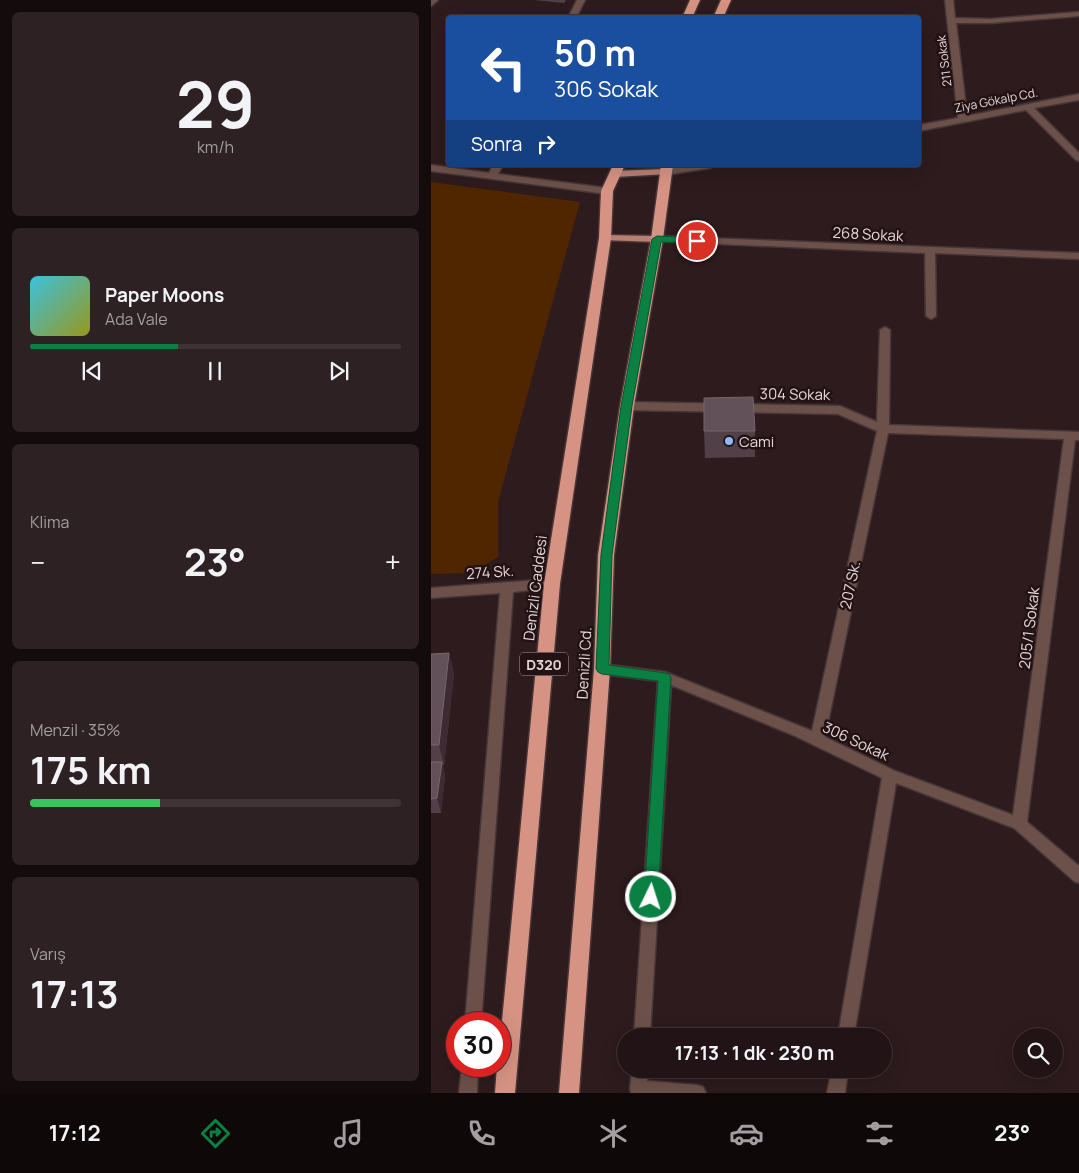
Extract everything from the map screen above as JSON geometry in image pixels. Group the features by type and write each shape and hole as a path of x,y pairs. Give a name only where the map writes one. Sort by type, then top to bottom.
{"highway":[{"path":"688,15 695,0"},
{"path":"719,15 726,0"},
{"path":"607,191 617,169"},
{"name":"Denizli Cd.","path":"569,1093 602,669 606,555 627,406 657,239 666,169"},
{"name":"Denizli Caddesi","path":"505,1093 552,584 605,238 607,191"}],"main road":[{"path":"617,169 666,169"},
{"path":"605,238 657,239"}],"street":[{"path":"431,4 434,0"},
{"path":"574,15 581,0"},
{"name":"211 Sokak","path":"949,0 963,119"},
{"path":"952,20 991,21 1079,14"},
{"name":"Ziya Gökalp Cd.","path":"921,128 1079,97"},
{"path":"1028,107 1079,158"},
{"path":"492,177 497,167"},
{"path":"666,169 688,167"},
{"path":"431,168 607,191"},
{"name":"268 Sokak","path":"657,239 1079,256"},
{"path":"930,251 931,316"},
{"name":"207 Sk.","path":"817,740 883,429 885,330"},
{"name":"304 Sokak","path":"627,406 840,410 883,429 1075,436"},
{"name":"205/1 Sokak","path":"1019,824 1075,436"},
{"name":"274 Sk.","path":"431,593 552,584"},
{"path":"474,1012 507,587"},
{"name":"306 Sokak","path":"602,669 665,678 817,740 891,775 1019,824 1079,876"},
{"path":"643,1028 665,678"},
{"path":"846,1028 891,775"},
{"path":"468,1093 469,1077"},
{"path":"639,1078 638,1089 697,1093"},
{"path":"836,1093 838,1078"}],"shaded area":[{"path":"431,182 580,202 498,502 498,557 472,573 431,574"}],"building":[{"path":"753,397 755,431 704,431 704,398"},
{"path":"449,653 439,745 431,745 431,654"},
{"path":"431,762 442,762 437,798 431,799"}],"place":[{"name":"Cami","path":"729,441"}],"route":[{"path":"651,897 665,678 602,669 606,555 627,406 657,239 697,241"}]}
